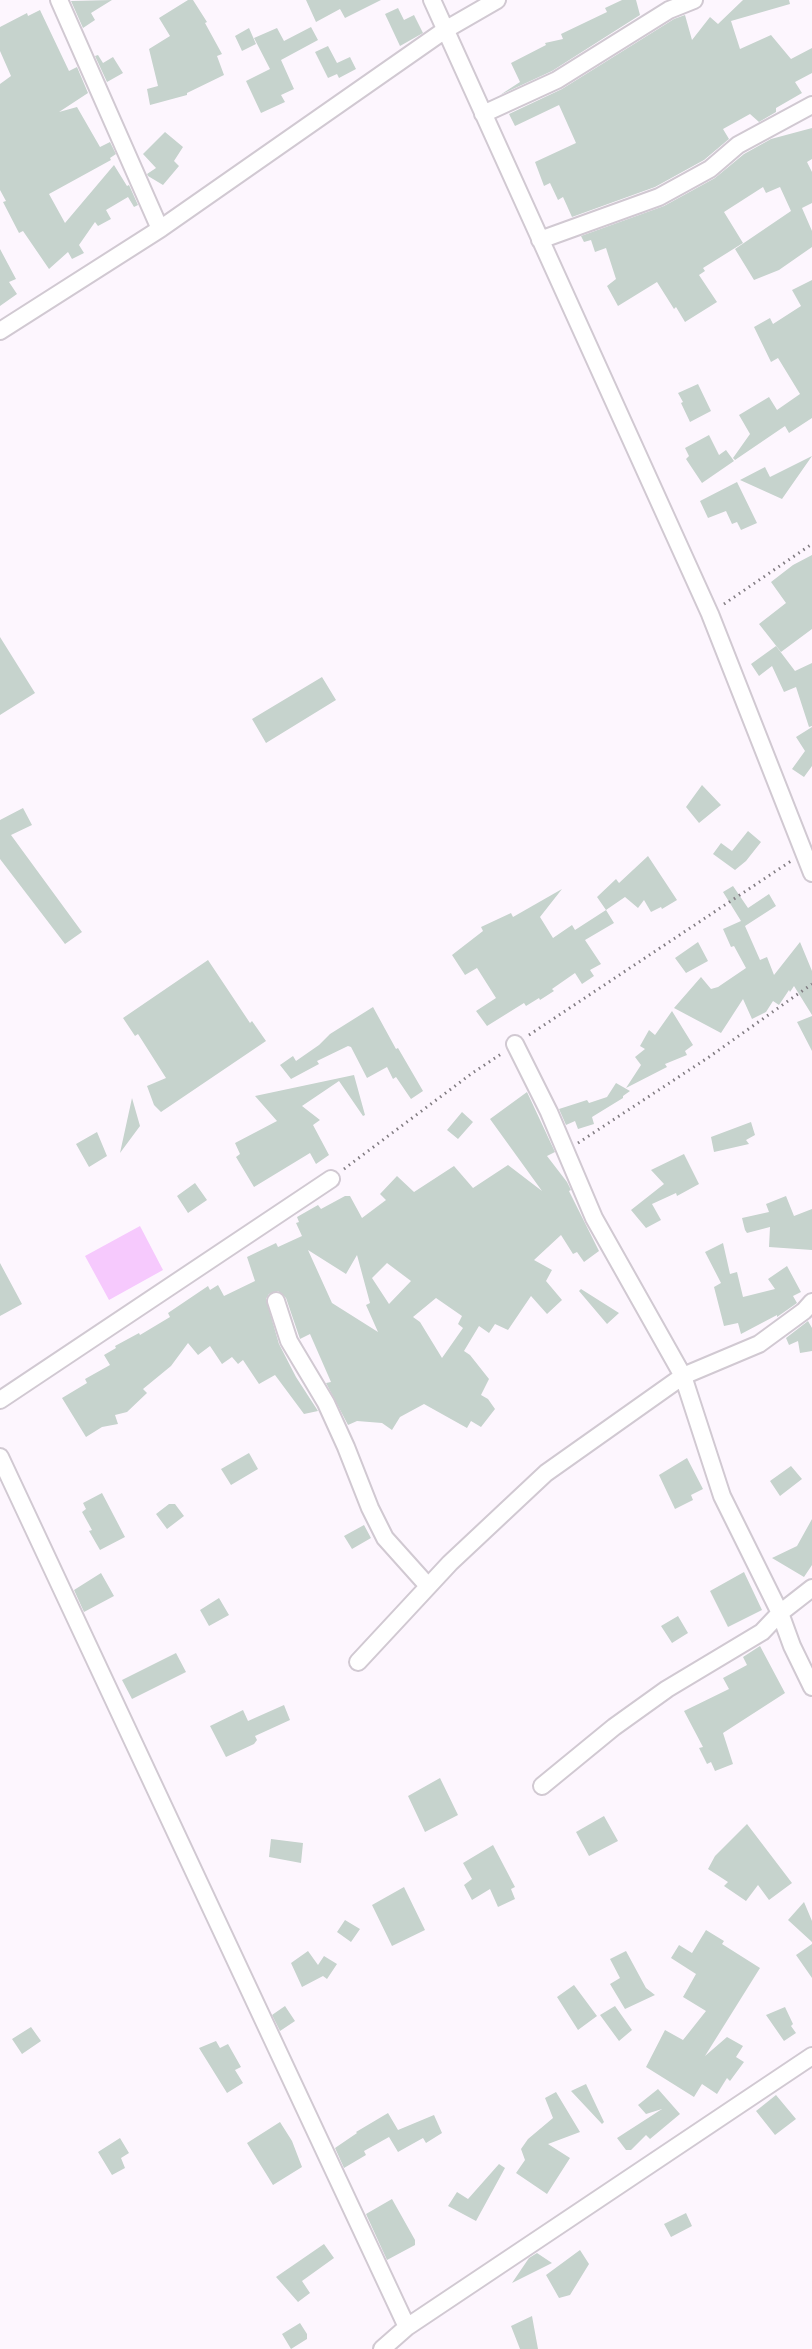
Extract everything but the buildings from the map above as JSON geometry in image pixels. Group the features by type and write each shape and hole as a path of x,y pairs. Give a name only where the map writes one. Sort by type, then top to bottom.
{"street":[{"path":"59,0 160,229"},
{"path":"432,0 710,614 812,873"},
{"path":"0,331 160,229 445,30 497,0"},
{"path":"483,114 557,80 669,10 694,0"},
{"path":"540,240 659,197 710,169 738,146 812,105"},
{"path":"515,1044 567,1151 594,1218 683,1376 724,1503 780,1613 792,1646 812,1687"},
{"path":"0,1400 331,1179"},
{"path":"276,1301 289,1341 326,1403 370,1508 386,1538 428,1586"},
{"path":"358,1662 428,1586 546,1473 683,1376 759,1344 804,1311 812,1302"},
{"path":"0,1457 407,2327"},
{"path":"542,1786 614,1727 667,1689 762,1632 780,1613 812,1588"},
{"path":"382,2349 407,2327 812,2056"}],"path":[{"path":"710,614 812,544"},
{"path":"331,1179 471,1074 803,853"},
{"path":"567,1151 709,1057 812,984"}],"shaded area":[{"path":"140,1226 163,1270 109,1300 85,1256"}]}
